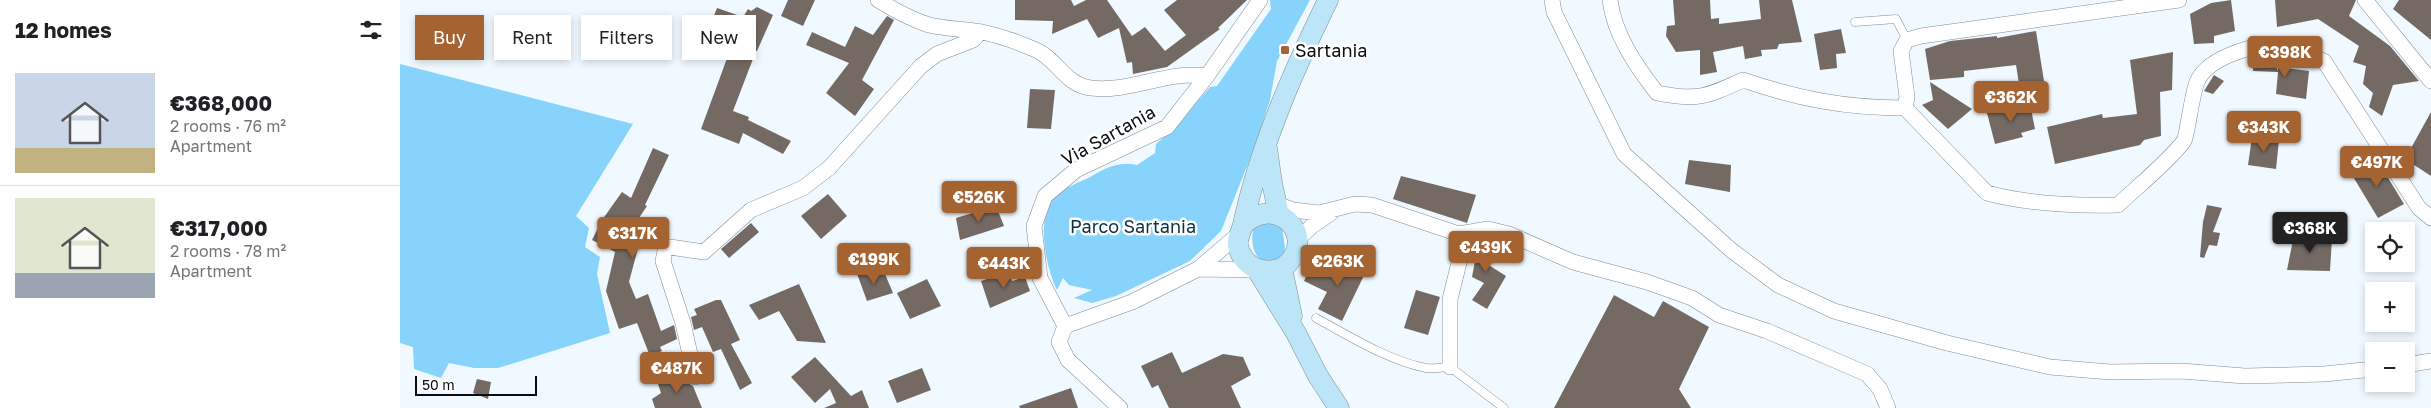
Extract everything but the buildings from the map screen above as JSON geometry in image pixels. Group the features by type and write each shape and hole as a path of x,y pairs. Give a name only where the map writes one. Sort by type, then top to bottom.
{"street":[{"path":"878,0 900,14 929,24 980,32 1013,40 1039,51 1068,80 1089,88 1118,88 1179,75 1207,76"},
{"name":"Via Sartania","path":"1065,326 1040,278 1034,226 1045,196 1076,170 1167,127 1207,76 1260,0"},
{"path":"1328,0 1305,48 1254,178 1238,245 1241,256 1248,264 1258,270 1338,408"},
{"path":"1552,0 1554,12 1624,154 1731,250 1778,285 1834,311 1946,343 2050,366 2110,372 2181,371 2245,376 2324,374 2365,370"},
{"path":"1610,0 1612,17 1637,67 1657,93 1682,98 1710,96 1743,80 1790,96 1832,104 1868,108 1905,108 1987,193 2005,198 2118,206 2185,140 2189,109 2197,80 2212,63 2237,52 2268,46 2300,52 2324,61 2419,208 2431,218"},
{"path":"1905,108 1907,97 1901,51 1906,40 1921,36 2179,0"},
{"path":"2365,0 2431,80"},
{"path":"695,377 683,323 663,261 665,251 670,247 704,252 751,210 803,188 836,160 921,66 937,54 973,40 980,32"},
{"path":"1198,269 1270,271 1282,268 1290,261 1296,251 1297,240 1295,230 1278,209 1267,145"},
{"path":"1297,240 1318,221 1335,211 1355,204 1372,205 1459,234 1488,229 1509,234 1573,262 1647,282 1692,298 1719,315 1767,331 1867,374 1880,390 1888,408"},
{"path":"1120,408 1068,360 1059,342 1065,326 1132,302 1198,269 1260,213 1278,209 1306,213 1335,211"},
{"path":"1450,367 1450,299 1462,251 1459,234"},
{"path":"1282,268 1296,333"},
{"path":"2415,364 2431,362"}],"lane":[{"path":"1855,22 1896,19 1906,40"},
{"path":"1316,318 1364,344 1414,364 1428,368 1450,367 1504,408"}],"green space":[{"name":"Parco Sartania","path":"1270,0 1310,0 1277,61 1270,100 1254,149 1221,231 1190,261 1116,296 1092,303 1074,298 1092,290 1069,285 1063,278 1057,290 1049,269 1044,241 1046,215 1050,204 1057,195 1102,171 1118,165 1137,165 1155,153 1156,144 1172,130 1210,87 1217,86 1271,9"},
{"path":"400,64 633,124 576,216 589,228 585,247 600,257 597,274 610,333 498,368 474,368 449,363 441,378 414,369 413,347 400,343"},
{"path":"1270,218 1282,227 1285,248 1283,256 1274,261 1267,262 1256,255 1252,240 1255,224"}],"place":[{"name":"Sartania","path":"1285,50"}]}
